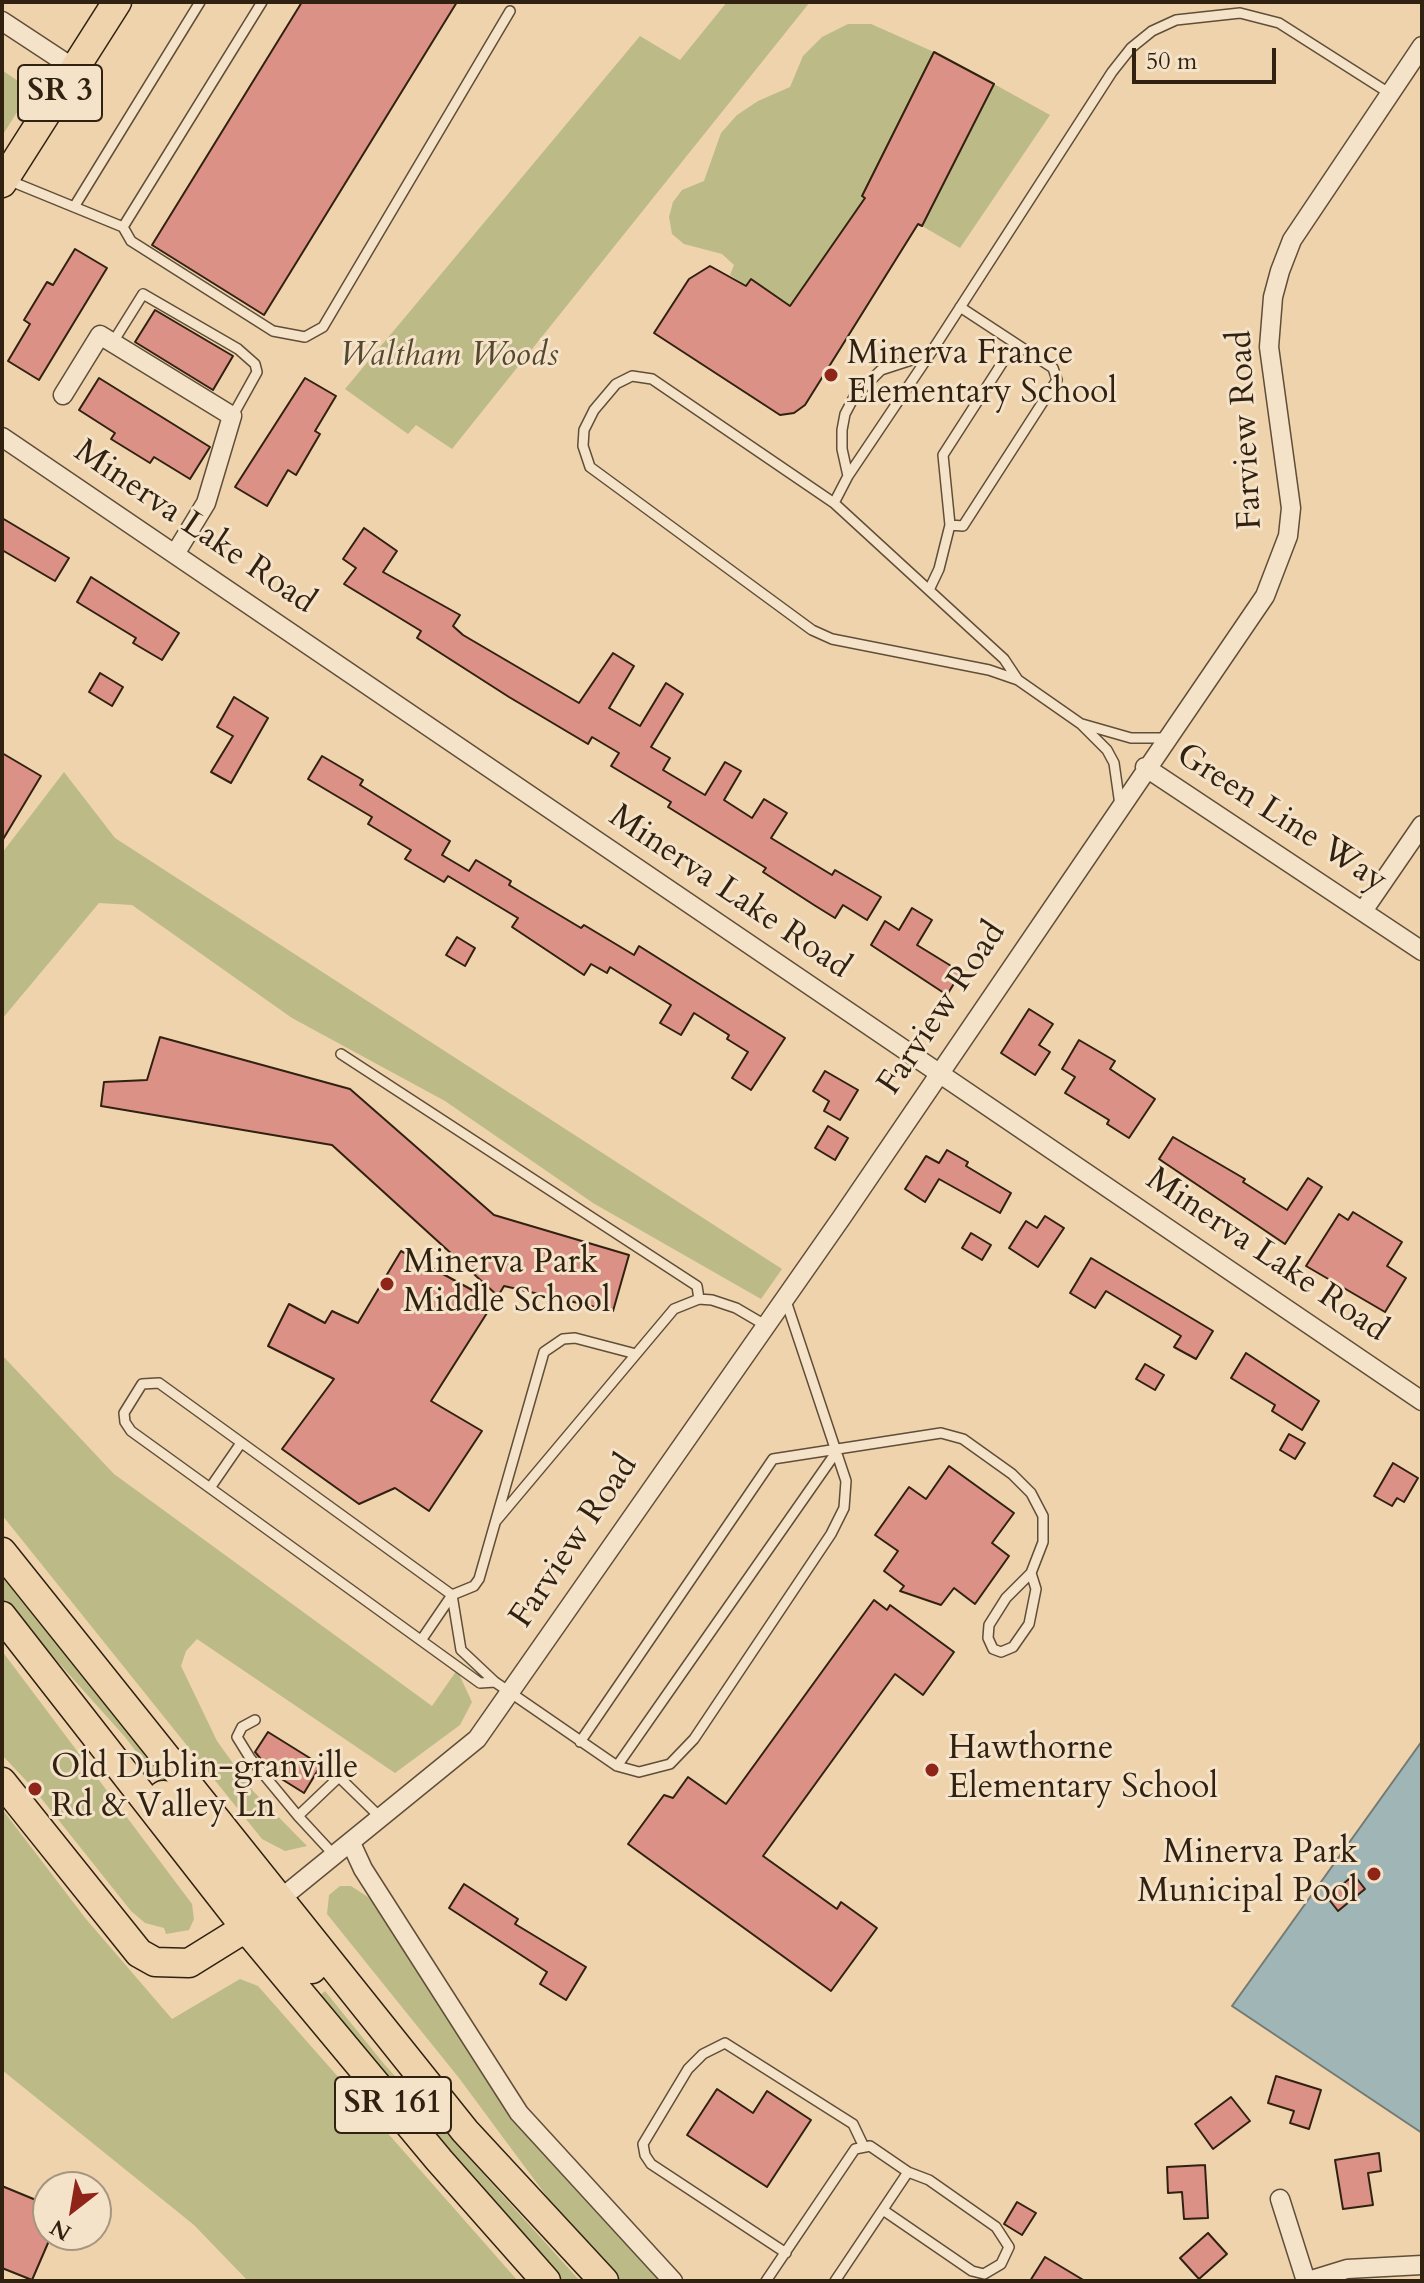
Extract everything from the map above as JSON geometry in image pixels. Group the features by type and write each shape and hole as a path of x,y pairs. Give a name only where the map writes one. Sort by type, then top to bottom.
{"main road":[{"name":"SR 3","path":"3,181 117,2"},
{"name":"SR 161","path":"2,1552 445,2106 604,2281"},
{"name":"SR 161","path":"2,1614 244,1926 439,2160 546,2281"},
{"path":"2,1614 26,1621 247,1896 267,1907 279,1900"},
{"path":"2,1782 139,1953 155,1962 189,1963 244,1926 255,1922 266,1924 280,1934 405,2083 445,2106"}],"street":[{"path":"2,21 75,69"},
{"name":"Farview Road","path":"279,1900 477,1739 503,1687 785,1298 1164,738 1265,596 1288,536 1291,508 1269,347 1273,297 1292,240 1422,46"},
{"path":"63,395 100,335 232,417 206,503 175,554"},
{"name":"Minerva Lake Road","path":"2,437 1422,1401"},
{"name":"Green Line Way","path":"1145,767 1422,951"},
{"path":"1363,911 1422,825"},
{"path":"351,1843 363,1869 519,2113 673,2281"},
{"path":"1280,2199 1307,2281 1347,2269 1422,2265"}],"lane":[{"path":"74,207 200,2"},
{"path":"123,227 262,2"},
{"path":"3,181 123,227 131,241 273,331 305,337 323,327 510,11"},
{"path":"834,503 848,476 1112,72 1131,48 1152,31 1176,20 1240,13 1279,23 1389,93"},
{"path":"113,342 143,294 238,349 255,364 257,372 246,397 232,417"},
{"path":"950,525 963,526 1057,380 1053,368 960,307"},
{"path":"929,590 939,569 950,525 943,455 1015,343"},
{"path":"848,476 842,430 845,414 854,397 881,370 930,354"},
{"path":"1018,680 1004,659 834,503 652,379 632,376 616,384 594,410 584,430 583,446 590,467 812,630 832,639 989,670 1018,680 1081,724 1107,750 1114,763 1120,805"},
{"path":"1081,724 1131,738 1164,738"},
{"path":"341,1054 697,1286 699,1299"},
{"path":"503,1687 480,1683 210,1488 125,1422 124,1413 142,1384 159,1383 452,1595 461,1650 503,1687 580,1742 617,1766 639,1772 670,1764 694,1739 831,1534 844,1508 846,1481 785,1298"},
{"path":"494,1525 674,1309 699,1299 725,1303 765,1325"},
{"path":"422,1639 452,1595 474,1586 479,1579 544,1352 563,1339 575,1338 636,1354"},
{"path":"580,1742 773,1459 941,1433 963,1439 1012,1474 1031,1493 1043,1516 1043,1542 1031,1573 1006,1598 989,1625 988,1638 993,1649 1001,1652 1013,1647 1029,1624 1036,1589 1031,1573"},
{"path":"210,1488 241,1443"},
{"path":"617,1766 837,1451"},
{"path":"255,1720 242,1727 237,1737 250,1758 335,1856"},
{"path":"298,1816 339,1777 381,1818"},
{"path":"786,2253 651,2164 645,2155 643,2144 688,2069 703,2054 725,2043 853,2124 864,2147"},
{"path":"766,2281 855,2149 870,2146 908,2172 929,2180 996,2227 1009,2247 1001,2264 984,2274 972,2271 883,2210"},
{"path":"835,2281 908,2172"}],"green space":[{"name":"Waltham Woods","path":"727,2 810,2 452,449 416,425 408,434 345,389 640,36 680,60"},
{"path":"848,24 871,24 934,52 862,196 868,199 861,212 856,210 790,305 751,280 746,286 730,275 734,265 722,254 684,244 672,234 669,217 673,202 682,190 704,181 721,133 737,115 758,101 790,87 803,56 822,37"},
{"path":"2,70 31,90 2,136"},
{"path":"994,84 1050,115 960,248 922,226"},
{"path":"64,772 115,838 782,1269 761,1299 593,1203 445,1101 292,1018 132,905 99,903 2,1019 2,853"},
{"path":"2,1355 114,1474 432,1706 457,1670 472,1702 460,1725 395,1773 197,1639 186,1651 181,1666 217,1741 253,1791 307,1846 285,1851 262,1839 2,1515"},
{"path":"2,1569 209,1832 202,1837 125,1737 2,1599"},
{"path":"2,1651 192,1904 194,1919 189,1930 166,1934 164,1928 145,1923 131,1911 33,1788 2,1755"},
{"path":"2,1809 86,1919 172,2019 240,1979 258,1986 518,2281 248,2281 194,2225 2,2070"},
{"path":"340,1886 351,1886 371,1899 507,2112 660,2281 620,2281 556,2209 459,2078 327,1914 329,1895"},
{"path":"325,1991 384,2064 580,2281 557,2281 318,1997"}],"shaded area":[{"name":"Minerva Park Municipal Pool","path":"1422,1741 1422,2133 1232,2006"}],"building":[{"path":"302,2 457,2 264,315 152,245"},
{"path":"934,52 994,84 922,226 918,224 805,405 794,413 780,415 654,333 689,279 710,266 746,286 751,279 790,306 865,198 862,196"},
{"path":"75,249 107,268 39,380 8,361 30,324 24,320 47,282 53,285"},
{"path":"155,310 233,356 213,390 135,342"},
{"path":"99,378 210,447 190,479 154,457 150,463 111,439 115,433 79,410"},
{"path":"305,378 336,396 315,431 320,434 296,475 288,470 267,506 235,487"},
{"path":"2,518 69,558 55,581 2,550"},
{"path":"364,528 397,551 383,572 460,615 453,626 463,635 579,703 613,653 634,666 609,708 640,726 666,683 683,694 651,747 670,758 663,770 705,795 725,762 741,771 724,800 752,818 764,799 787,813 771,838 832,875 835,870 881,897 867,920 843,905 835,918 814,905 763,872 766,868 668,807 671,802 611,766 619,753 592,737 588,744 509,697 417,638 421,631 344,584 356,568 343,559"},
{"path":"91,577 179,633 162,660 133,643 136,638 77,602"},
{"path":"100,673 123,687 112,706 89,692"},
{"path":"234,697 268,718 231,783 211,772 233,736 217,727"},
{"path":"2,753 41,776 2,841"},
{"path":"322,756 363,780 360,785 450,841 442,855 469,871 476,860 511,881 509,885 634,955 639,946 785,1038 751,1090 732,1078 748,1052 727,1039 729,1035 694,1013 681,1035 660,1023 671,1005 610,967 607,973 591,964 584,975 512,927 518,918 448,876 444,882 405,859 411,850 368,824 372,817 308,779"},
{"path":"912,908 932,920 917,945 961,972 947,995 871,945 885,921 899,930"},
{"path":"457,937 475,948 465,966 446,955"},
{"path":"1029,1009 1053,1024 1039,1045 1050,1052 1035,1075 1001,1053"},
{"path":"160,1037 350,1089 494,1215 629,1255 613,1311 504,1286 498,1296 332,1145 101,1106 104,1082 147,1080"},
{"path":"1079,1040 1115,1061 1110,1069 1155,1099 1129,1138 1107,1124 1109,1120 1065,1093 1075,1077 1062,1069"},
{"path":"825,1071 858,1090 840,1120 824,1111 829,1101 813,1091"},
{"path":"828,1126 848,1138 835,1160 815,1148"},
{"path":"1173,1137 1245,1179 1243,1182 1287,1210 1308,1178 1322,1187 1285,1244 1159,1159"},
{"path":"947,1150 968,1162 966,1166 1011,1193 1000,1213 939,1179 925,1202 905,1189 926,1156 939,1163"},
{"path":"1353,1212 1402,1242 1387,1266 1406,1278 1385,1312 1306,1266 1339,1214 1348,1220"},
{"path":"1045,1216 1064,1228 1038,1267 1009,1248 1026,1221 1037,1228"},
{"path":"971,1233 991,1245 982,1260 962,1248"},
{"path":"401,1251 494,1302 431,1401 482,1431 429,1511 395,1488 359,1504 282,1449 334,1379 268,1346 289,1304 325,1323 332,1311 358,1323"},
{"path":"1091,1258 1213,1331 1196,1359 1174,1347 1181,1336 1106,1291 1095,1308 1070,1293"},
{"path":"1246,1353 1319,1401 1302,1430 1272,1411 1275,1405 1231,1378"},
{"path":"1145,1364 1164,1375 1155,1390 1136,1379"},
{"path":"1289,1434 1305,1443 1295,1459 1280,1450"},
{"path":"1393,1463 1418,1478 1404,1502 1397,1498 1392,1506 1374,1496"},
{"path":"949,1466 1014,1513 992,1543 1009,1556 975,1604 954,1588 941,1605 900,1591 904,1586 884,1571 898,1551 875,1535 909,1487 926,1499"},
{"path":"874,1600 887,1610 890,1605 954,1652 923,1695 895,1674 763,1856 837,1909 841,1902 877,1928 831,1991 628,1844 664,1795 673,1798 688,1777 726,1804"},
{"path":"268,1732 321,1765 304,1793 280,1778 282,1775 265,1764 255,1752"},
{"path":"1354,1875 1365,1889 1338,1911 1327,1897"},
{"path":"464,1884 518,1919 515,1924 586,1967 566,2000 540,1984 547,1972 449,1908"},
{"path":"1276,2076 1321,2090 1309,2129 1290,2123 1294,2111 1268,2103"},
{"path":"717,2089 753,2113 767,2091 811,2120 767,2187 687,2135"},
{"path":"1231,2097 1250,2121 1213,2149 1195,2124"},
{"path":"1379,2153 1381,2171 1368,2173 1373,2205 1343,2209 1335,2160"},
{"path":"1205,2165 1208,2218 1184,2219 1182,2192 1168,2193 1167,2167"},
{"path":"2,2186 32,2198 32,2251 45,2251 32,2280 2,2268"},
{"path":"1017,2202 1036,2213 1022,2235 1004,2224"},
{"path":"1208,2233 1227,2254 1199,2279 1180,2258"},
{"path":"1045,2257 1085,2281 1030,2281"}],"place":[{"name":"Minerva France Elementary School","path":"831,375"},
{"name":"Minerva Park Middle School","path":"387,1284"},
{"name":"Hawthorne Elementary School","path":"932,1770"},
{"name":"Old Dublin-granville Rd & Valley Ln","path":"35,1789"},
{"name":"Minerva Park Municipal Pool","path":"1374,1874"}]}
